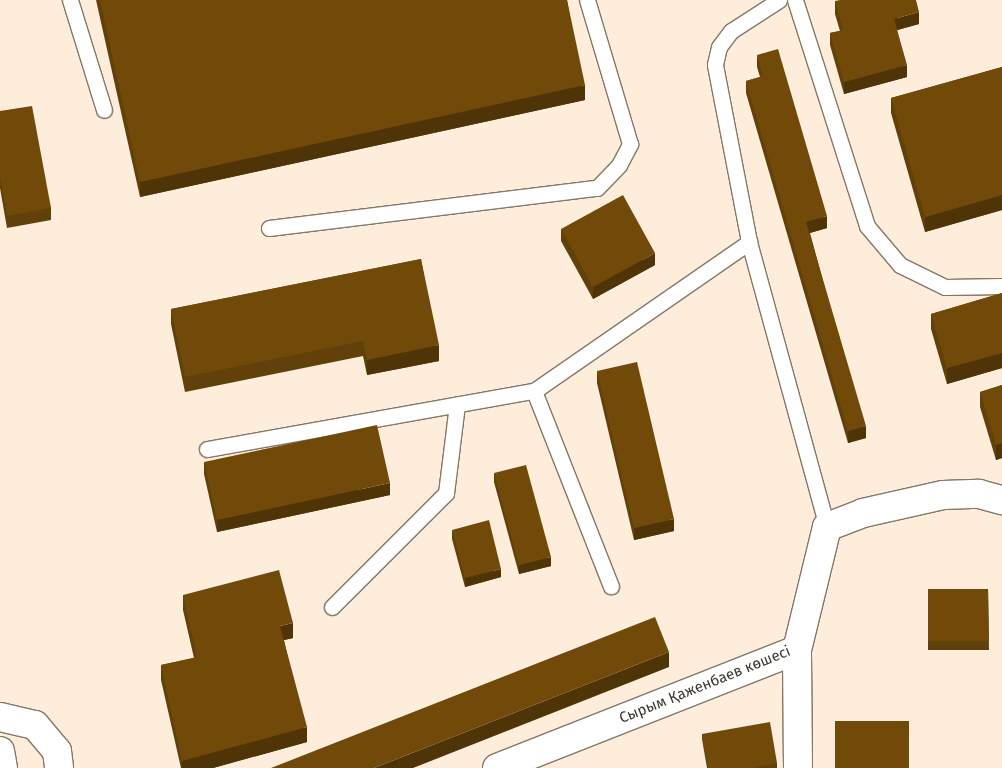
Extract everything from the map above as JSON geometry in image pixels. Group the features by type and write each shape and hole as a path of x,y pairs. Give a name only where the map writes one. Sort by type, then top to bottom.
{"street":[{"path":"827,527 863,513 942,495 979,494 1002,500"},
{"name":"Сырым Қаженбаев көшесі","path":"497,768 797,650 827,527"},
{"path":"797,650 798,768"},
{"path":"0,717 35,725 57,751 60,768"},
{"path":"0,751 3,768"}],"lane":[{"path":"70,0 104,110"},
{"path":"269,228 597,188 619,165 630,144 587,0"},
{"path":"779,0 731,31 719,47 714,65 749,242 827,527"},
{"path":"795,0 867,226 900,265 945,287 1002,286"},
{"path":"208,449 534,391 749,242"},
{"path":"534,391 611,586"},
{"path":"332,607 446,493 457,405"}],"building":[{"path":"100,0 567,0 585,85 140,182"},
{"path":"916,0 919,12 894,19 907,65 844,82 830,33 843,30 835,1"},
{"path":"778,49 827,216 806,222 866,426 848,431 746,81 763,76 757,55"},
{"path":"1002,67 1002,195 925,217 891,98"},
{"path":"32,106 51,208 7,216 0,176 0,111"},
{"path":"623,195 655,253 593,287 561,229"},
{"path":"421,259 439,345 367,360 363,341 185,377 171,309"},
{"path":"1002,293 1002,353 947,368 931,314"},
{"path":"637,362 674,519 634,528 597,371"},
{"path":"1002,385 1002,443 996,445 980,392"},
{"path":"377,425 390,483 217,520 204,462"},
{"path":"526,465 551,557 519,565 494,473"},
{"path":"489,520 501,569 465,578 452,530"},
{"path":"279,570 293,623 280,626 307,727 182,761 161,665 197,657 183,595"},
{"path":"928,589 988,589 989,641 928,641"},
{"path":"655,617 669,652 374,768 271,768"},
{"path":"835,721 909,721 909,768 835,768"},
{"path":"770,722 777,763 752,768 708,768 702,734"}]}
